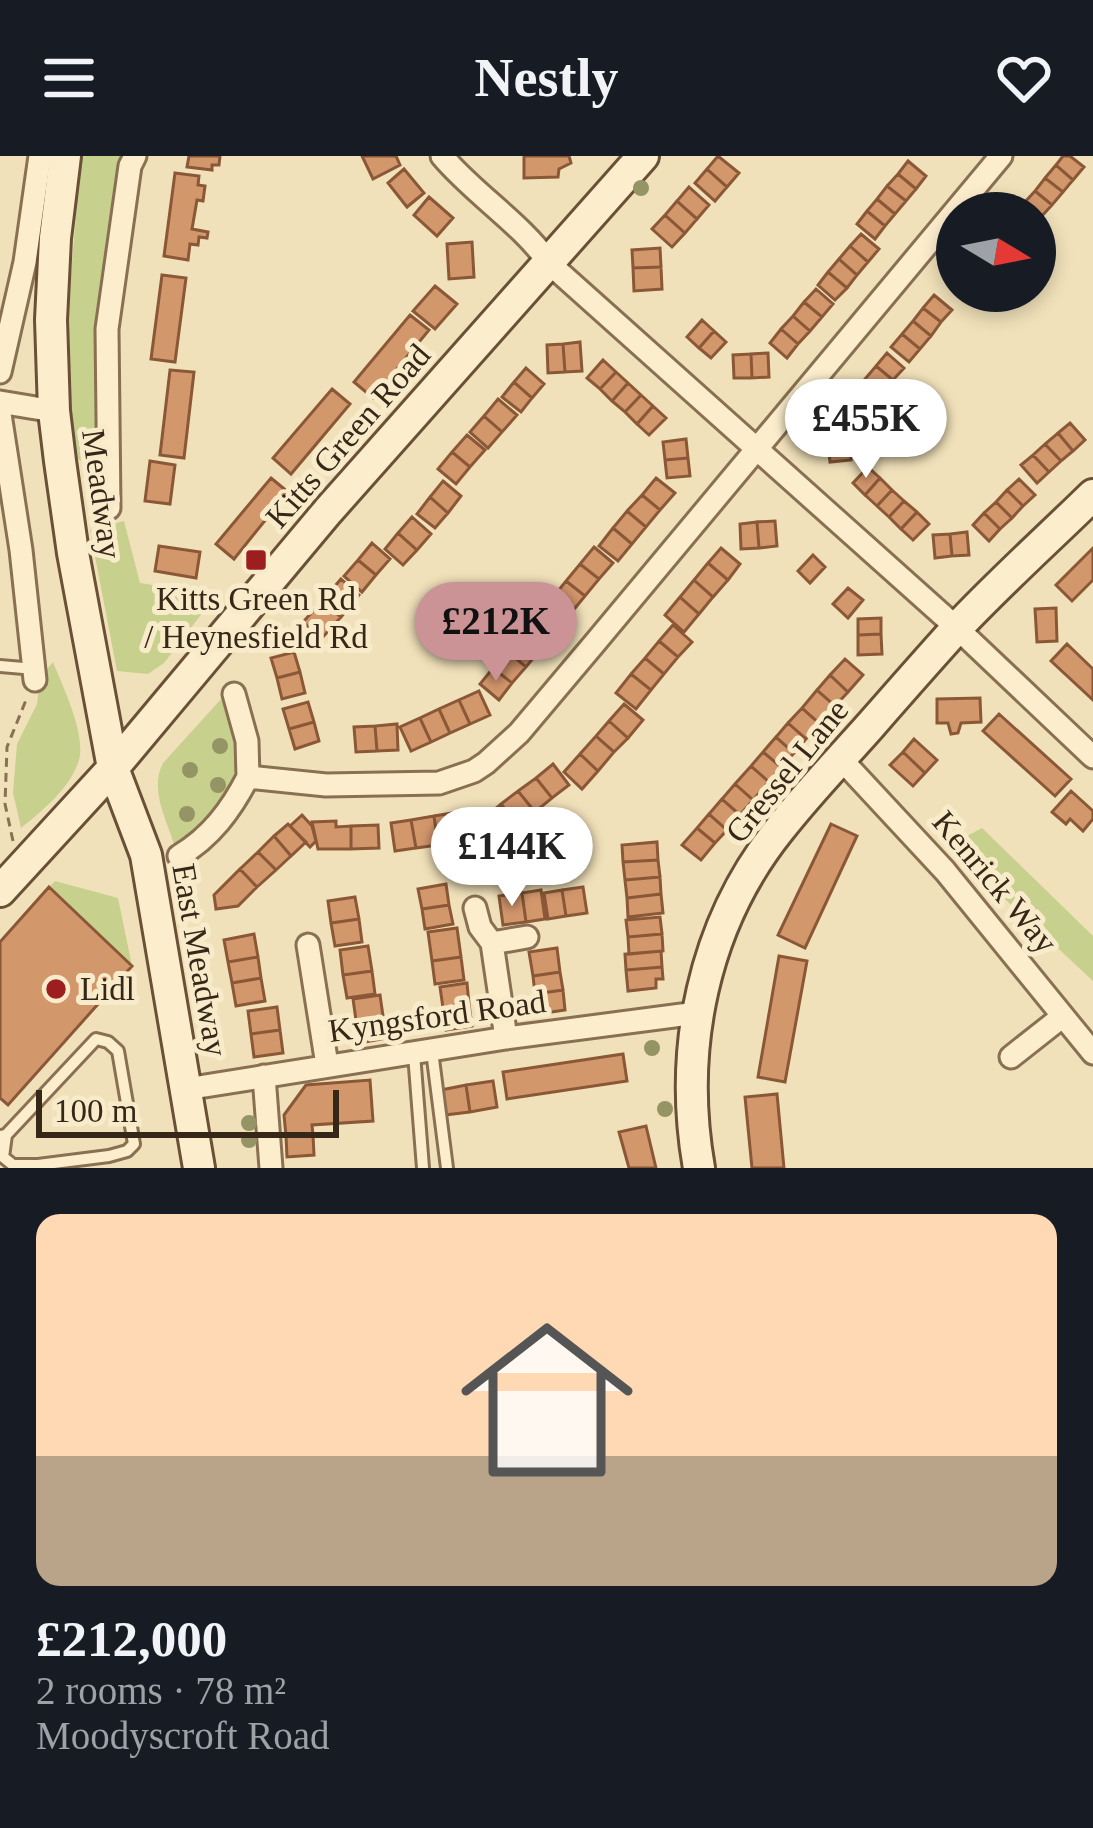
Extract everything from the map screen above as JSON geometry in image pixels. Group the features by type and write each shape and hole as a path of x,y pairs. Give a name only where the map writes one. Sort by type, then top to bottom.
{"street":[{"path":"0,372 25,262 40,156"},
{"name":"Meadway","path":"65,156 51,320 54,411 73,553 113,768"},
{"name":"Meadway","path":"109,508 106,329 135,156"},
{"path":"442,156 534,242 550,264 957,628 1093,757"},
{"name":"Kitts Green Road","path":"10,872 113,768 328,512 643,156"},
{"path":"248,777 326,785 439,783 487,764 519,733 1001,156"},
{"path":"0,402 54,411"},
{"path":"0,414 35,675"},
{"name":"Gressel Lane","path":"699,1168 690,1078 697,1013 713,951 739,892 778,831 957,628 1093,495"},
{"path":"179,856 223,819 248,777 247,741 234,694"},
{"name":"Kenrick Way","path":"841,759 945,871 1093,1053"},
{"name":"East Meadway","path":"113,768 146,855 199,1168"},
{"path":"476,908 480,926 492,943 506,1038"},
{"path":"492,943 527,937"},
{"path":"308,945 327,1065"},
{"path":"287,986 313,983"},
{"name":"Kyngsford Road","path":"186,1089 697,1013"},
{"path":"1011,1057 1063,1016"},
{"path":"264,1076 271,1168"}],"lane":[{"path":"0,666 35,675"},
{"path":"96,1040 118,1052 134,1144 127,1151 13,1165 4,1157 3,1136 96,1040"},
{"path":"423,1053 423,1168"},
{"path":"423,1053 447,1168"}],"path":[{"path":"10,872 7,747 35,675"}],"green space":[{"path":"81,156 126,156 117,179 97,449 81,461 73,456 65,345"},
{"path":"124,521 140,583 216,595 164,663 148,674 117,671 90,530"},
{"path":"53,662 73,712 80,753 62,791 21,828 13,793 17,744 37,704 40,678"},
{"path":"222,698 236,737 231,784 214,816 175,847 161,805 159,773"},
{"path":"982,828 1093,936 1093,981 948,846"},
{"path":"55,881 118,898 132,966 49,887"}],"building":[{"path":"189,156 220,156 219,165 212,165 212,170 187,167"},
{"path":"362,156 396,156 400,165 373,179"},
{"path":"524,156 569,156 571,163 559,169 558,177 524,178"},
{"path":"718,156 739,173 727,187 707,169"},
{"path":"1063,156 1084,167 1073,180 1056,165"},
{"path":"908,161 926,176 916,189 898,174"},
{"path":"1056,165 1073,180 1063,192 1045,178"},
{"path":"404,169 424,193 407,207 388,183"},
{"path":"707,169 727,187 715,201 695,183"},
{"path":"175,173 199,176 198,185 205,186 203,201 197,200 192,229 208,232 207,238 199,237 198,245 190,244 188,260 164,256"},
{"path":"898,174 916,189 906,201 887,186"},
{"path":"1045,178 1063,192 1056,200 1056,192 1035,191"},
{"path":"887,186 906,201 895,214 877,199"},
{"path":"689,187 709,205 697,219 677,201"},
{"path":"429,197 453,218 437,236 414,215"},
{"path":"877,199 895,214 885,226 867,211"},
{"path":"677,201 697,219 685,233 665,215"},
{"path":"867,211 885,226 875,239 857,224"},
{"path":"665,215 685,233 672,247 652,229"},
{"path":"861,234 879,249 868,262 850,246"},
{"path":"472,242 474,277 449,279 447,244"},
{"path":"850,246 868,262 857,275 839,259"},
{"path":"660,248 661,267 633,268 632,250"},
{"path":"839,259 857,275 847,288 828,272"},
{"path":"661,267 662,289 634,291 633,268"},
{"path":"828,272 847,288 835,300 818,285"},
{"path":"162,275 186,278 175,362 151,359"},
{"path":"435,286 457,304 435,329 413,311"},
{"path":"816,289 833,304 822,317 804,302"},
{"path":"934,295 936,312 950,312 941,322 923,308"},
{"path":"804,302 822,317 810,331 793,316"},
{"path":"923,308 941,322 931,336 913,321"},
{"path":"410,315 429,330 373,398 354,382"},
{"path":"793,316 810,331 798,344 781,329"},
{"path":"702,320 714,331 699,348 687,337"},
{"path":"913,321 931,336 920,349 902,334"},
{"path":"781,329 798,344 787,358 770,343"},
{"path":"714,331 726,342 711,358 699,348"},
{"path":"902,334 920,349 909,362 891,347"},
{"path":"580,342 582,371 565,372 563,344"},
{"path":"563,344 565,372 548,373 547,345"},
{"path":"768,353 769,377 752,378 751,354"},
{"path":"887,353 904,368 893,380 876,366"},
{"path":"751,354 752,378 734,378 733,355"},
{"path":"603,360 616,372 600,389 587,378"},
{"path":"876,366 893,380 882,393 865,379"},
{"path":"526,368 544,384 532,398 514,382"},
{"path":"170,370 194,372 184,458 160,455"},
{"path":"616,372 628,383 612,401 600,389"},
{"path":"865,379 882,393 871,406 854,392"},
{"path":"514,382 532,398 521,412 502,397"},
{"path":"628,383 641,395 625,412 612,401"},
{"path":"332,389 350,404 291,474 273,458"},
{"path":"854,392 871,406 860,419 843,405"},
{"path":"641,395 653,406 637,424 625,412"},
{"path":"498,399 517,415 502,432 484,416"},
{"path":"653,406 666,418 649,435 637,424"},
{"path":"484,416 502,432 488,448 470,432"},
{"path":"1070,423 1085,440 1073,451 1058,433"},
{"path":"849,424 850,442 828,444 827,425"},
{"path":"1058,433 1073,451 1061,461 1045,444"},
{"path":"467,435 485,450 470,467 452,452"},
{"path":"686,439 688,458 665,460 663,442"},
{"path":"850,442 851,460 830,462 828,444"},
{"path":"1045,444 1061,461 1049,472 1033,455"},
{"path":"452,452 470,467 456,484 438,469"},
{"path":"1033,455 1049,472 1037,483 1021,465"},
{"path":"688,458 690,476 667,478 665,460"},
{"path":"150,461 175,465 170,504 145,501"},
{"path":"868,467 880,478 865,495 853,483"},
{"path":"271,478 288,492 234,559 216,544"},
{"path":"656,478 675,493 660,510 642,495"},
{"path":"880,478 892,490 877,506 865,495"},
{"path":"1019,479 1035,495 1023,506 1007,490"},
{"path":"443,481 461,496 448,513 430,497"},
{"path":"892,490 904,501 889,517 877,506"},
{"path":"1007,490 1023,506 1012,518 996,502"},
{"path":"642,495 660,510 646,527 627,511"},
{"path":"430,497 448,513 435,528 417,514"},
{"path":"904,501 917,512 901,529 889,517"},
{"path":"996,502 1012,518 1000,529 984,513"},
{"path":"627,511 646,527 632,544 613,528"},
{"path":"917,512 929,524 913,540 901,529"},
{"path":"984,513 1000,529 989,541 973,525"},
{"path":"412,517 431,534 417,550 398,533"},
{"path":"775,521 777,546 759,548 757,522"},
{"path":"757,522 759,548 741,549 740,524"},
{"path":"613,528 632,544 618,561 599,546"},
{"path":"967,532 969,555 952,556 950,534"},
{"path":"398,533 417,550 403,565 385,549"},
{"path":"950,534 952,556 935,558 933,535"},
{"path":"372,543 390,559 376,575 358,560"},
{"path":"159,546 200,552 196,578 155,571"},
{"path":"594,547 613,563 599,579 580,564"},
{"path":"721,548 740,564 728,580 708,563"},
{"path":"1093,548 1093,580 1072,601 1056,585"},
{"path":"813,555 825,567 810,583 798,571"},
{"path":"358,560 376,575 362,592 344,576"},
{"path":"708,563 728,580 713,597 694,580"},
{"path":"580,564 599,579 585,596 566,581"},
{"path":"341,579 359,595 341,617 322,601"},
{"path":"694,580 713,597 699,614 680,597"},
{"path":"566,581 585,596 571,613 553,597"},
{"path":"848,588 863,600 848,618 833,604"},
{"path":"553,597 571,613 558,629 539,614"},
{"path":"680,597 699,614 684,632 665,615"},
{"path":"322,601 341,617 322,638 303,622"},
{"path":"1056,608 1057,641 1037,642 1035,609"},
{"path":"535,618 554,633 540,650 521,634"},
{"path":"881,618 881,634 858,635 858,619"},
{"path":"673,625 692,642 678,657 659,641"},
{"path":"521,634 540,650 526,667 507,651"},
{"path":"881,634 882,654 858,655 858,635"},
{"path":"659,641 678,657 664,674 645,658"},
{"path":"1067,644 1093,669 1093,700 1051,661"},
{"path":"507,651 526,667 512,683 493,668"},
{"path":"294,652 300,672 277,678 271,658"},
{"path":"645,658 664,674 651,690 631,674"},
{"path":"845,659 863,675 848,692 830,675"},
{"path":"493,668 512,683 499,700 480,684"},
{"path":"300,672 305,693 282,699 277,678"},
{"path":"631,674 651,690 636,709 616,693"},
{"path":"830,675 848,692 835,706 817,690"},
{"path":"817,690 835,706 820,724 802,708"},
{"path":"479,691 490,715 470,724 459,700"},
{"path":"980,698 981,722 961,723 958,733 951,734 948,723 937,723 937,699"},
{"path":"459,700 470,724 450,733 439,709"},
{"path":"308,702 314,722 289,729 283,709"},
{"path":"624,704 643,720 628,738 609,721"},
{"path":"802,708 820,724 806,739 788,723"},
{"path":"439,709 450,733 431,742 420,718"},
{"path":"999,714 1071,779 1055,796 983,731"},
{"path":"420,718 431,742 411,751 400,727"},
{"path":"609,721 628,738 614,752 596,736"},
{"path":"314,722 319,741 295,749 289,729"},
{"path":"788,723 806,739 794,753 776,737"},
{"path":"397,724 398,750 377,751 375,726"},
{"path":"375,726 377,751 356,752 354,727"},
{"path":"596,736 614,752 598,771 580,754"},
{"path":"776,737 794,753 781,767 763,752"},
{"path":"914,739 937,760 925,773 903,752"},
{"path":"763,752 781,767 769,782 751,766"},
{"path":"903,752 925,773 913,786 890,765"},
{"path":"580,754 598,771 582,789 564,772"},
{"path":"553,764 569,785 552,798 536,778"},
{"path":"751,766 769,782 753,800 735,784"},
{"path":"536,778 552,798 535,812 518,791"},
{"path":"735,784 753,800 740,815 722,799"},
{"path":"518,791 535,812 518,825 501,804"},
{"path":"1071,791 1093,811 1083,831 1052,812"},
{"path":"722,799 740,815 727,830 709,814"},
{"path":"501,804 518,825 500,839 484,818"},
{"path":"475,810 479,838 457,842 452,813"},
{"path":"452,813 457,842 438,845 434,816"},
{"path":"709,814 727,830 715,843 697,828"},
{"path":"302,815 316,841 310,847 290,826"},
{"path":"434,816 438,845 416,848 411,820"},
{"path":"411,820 416,848 395,851 391,823"},
{"path":"336,821 336,827 351,826 351,849 318,849 312,822"},
{"path":"288,824 306,842 291,856 274,836"},
{"path":"831,824 857,836 805,948 778,935"},
{"path":"378,825 379,848 351,849 351,826"},
{"path":"697,828 715,843 701,860 682,845"},
{"path":"274,836 291,856 276,870 258,852"},
{"path":"657,842 658,860 623,862 622,845"},
{"path":"258,852 276,870 257,887 240,869"},
{"path":"658,860 660,877 625,880 623,862"},
{"path":"240,869 257,887 238,906 216,909 214,895"},
{"path":"660,877 661,894 627,898 625,880"},
{"path":"446,884 449,905 422,909 418,889"},
{"name":"Lidl","path":"49,887 132,966 8,1105 0,1098 0,942"},
{"path":"583,887 587,913 566,916 562,890"},
{"path":"541,890 545,919 526,922 522,893"},
{"path":"562,890 566,916 548,919 544,893"},
{"path":"522,893 526,922 503,925 499,896"},
{"path":"661,894 663,913 628,917 627,898"},
{"path":"355,897 359,919 331,923 328,901"},
{"path":"449,905 453,924 425,929 422,909"},
{"path":"660,917 662,934 628,937 626,920"},
{"path":"359,919 362,942 335,946 331,923"},
{"path":"457,928 461,957 432,961 428,932"},
{"path":"254,934 258,957 228,962 224,940"},
{"path":"662,934 663,951 629,954 628,937"},
{"path":"368,946 372,971 343,975 340,950"},
{"path":"557,948 560,972 533,976 529,952"},
{"path":"661,951 662,967 626,970 625,954"},
{"path":"779,956 807,961 785,1082 758,1077"},
{"path":"258,957 261,978 232,983 228,962"},
{"path":"461,957 464,980 435,984 432,961"},
{"path":"662,967 663,979 656,979 656,988 628,991 626,970"},
{"path":"372,971 375,994 347,998 343,975"},
{"path":"560,972 563,990 535,994 533,976"},
{"path":"261,978 265,1001 236,1006 232,983"},
{"path":"467,983 469,1004 443,1008 440,987"},
{"path":"563,990 565,1010 538,1014 535,994"},
{"path":"380,995 383,1016 356,1020 353,999"},
{"path":"469,1004 472,1026 446,1030 443,1008"},
{"path":"277,1007 280,1030 251,1034 248,1011"},
{"path":"383,1016 386,1038 360,1043 356,1020"},
{"path":"280,1030 283,1053 254,1057 251,1034"},
{"path":"623,1054 627,1081 507,1099 503,1072"},
{"path":"370,1080 373,1121 312,1125 313,1135 286,1136 284,1115 306,1085"},
{"path":"493,1081 497,1107 470,1112 466,1085"},
{"path":"466,1085 470,1112 445,1115 441,1090"},
{"path":"777,1094 784,1168 752,1168 745,1097"},
{"path":"646,1126 656,1168 629,1168 619,1132"},
{"path":"313,1135 314,1155 287,1157 286,1136"}],"place":[{"name":"Kitts Green Rd / Heynesfield Rd","path":"256,560"},
{"name":"Lidl","path":"56,989"}]}
